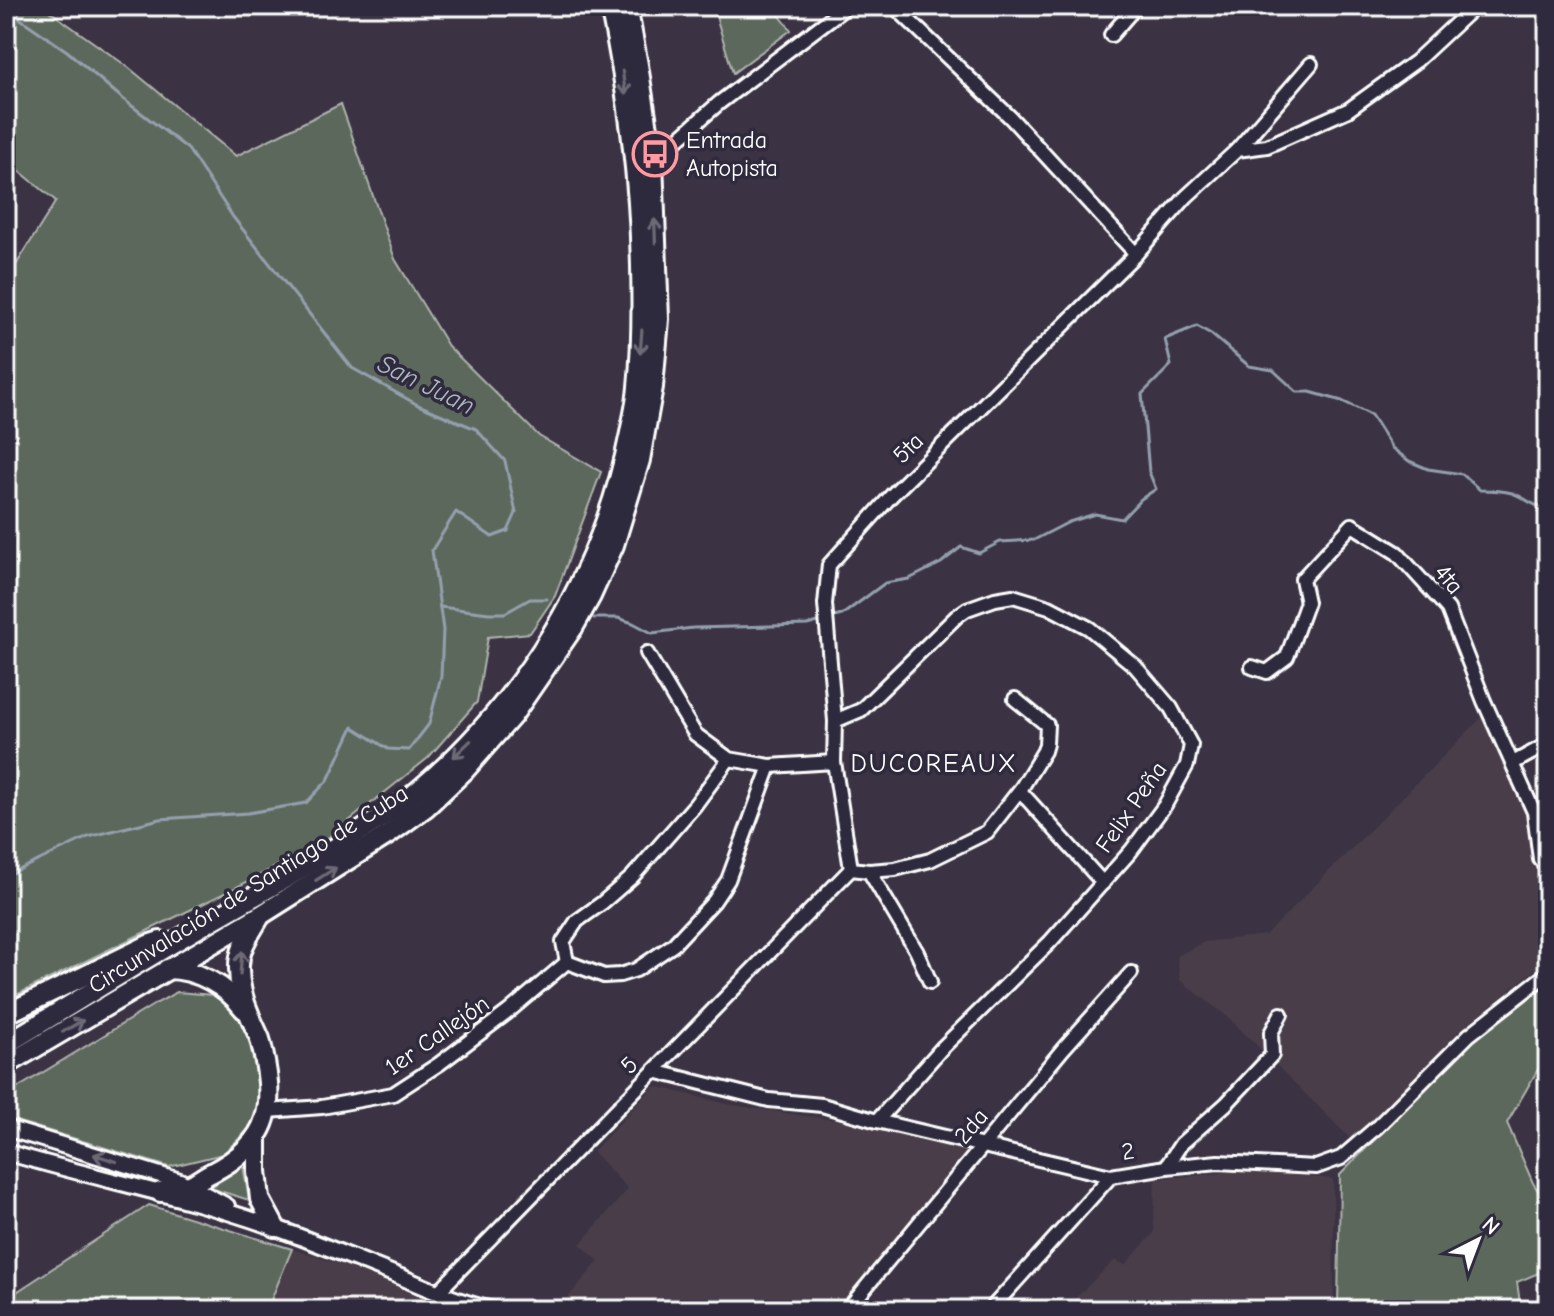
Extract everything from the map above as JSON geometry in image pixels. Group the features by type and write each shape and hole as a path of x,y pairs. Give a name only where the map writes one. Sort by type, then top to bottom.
{"highway":[{"name":"Circunvalación de Santiago de Cuba","path":"6,1044 305,868 412,795 483,729 559,624 584,576 612,504 638,390 642,324 640,218 644,158 610,6"},
{"name":"Circunvalación de Santiago de Cuba","path":"6,1065 261,915 426,807 464,771 513,715 573,628 614,545 640,460 653,387 659,319 638,65 627,6"},
{"path":"160,1192 233,1161 257,1138 268,1111 266,1065 240,983 239,959 261,915"},
{"path":"6,1014 148,945 197,929"},
{"path":"119,976 171,968 196,974 233,995 249,1014"},
{"path":"149,982 173,974 196,974"},
{"path":"257,1138 260,1199 275,1227"}],"main road":[{"path":"6,1128 184,1183 253,1221"},
{"path":"6,1152 160,1192 275,1227 477,1308 493,1310"}],"street":[{"path":"644,158 847,6"},
{"path":"894,6 1010,117 1136,254"},
{"path":"1111,35 1136,6"},
{"path":"1237,150 1267,146 1348,110 1416,61 1475,6"},
{"name":"5ta","path":"851,869 834,762 835,721 825,604 829,565 922,465 1136,254 1186,197 1237,150 1311,64"},
{"name":"4ta","path":"1252,667 1267,672 1287,657 1307,602 1302,579 1352,525 1397,553 1448,609 1484,701 1534,812 1545,862"},
{"name":"Felix Peña","path":"835,721 861,710 957,616 967,609 1013,596 1049,607 1089,628 1135,666 1171,708 1191,745 1187,765 1165,805 1131,851 1050,942 942,1048 877,1121"},
{"path":"647,653 695,734 729,759 770,766 834,762"},
{"path":"851,869 895,869 930,860 987,832 1020,791 1044,751 1047,725 1015,699"},
{"path":"1513,763 1548,744"},
{"path":"729,759 695,805 632,877 577,921 563,942 567,962 604,976 620,975 636,970 673,945 705,911 728,880 770,766"},
{"path":"1020,791 1103,883"},
{"name":"5","path":"438,1292 851,869"},
{"path":"869,871 917,952 930,982"},
{"name":"1er Callejón","path":"268,1111 322,1107 393,1094 496,1021 567,962"},
{"name":"2da","path":"847,1310 1063,1049 1131,973"},
{"name":"2","path":"654,1071 769,1100 822,1105 877,1121 1111,1176 1218,1162 1316,1167 1341,1158 1378,1126 1469,1035 1548,973"},
{"path":"1166,1167 1181,1144 1226,1104 1272,1055 1271,1033 1281,1014"},
{"path":"990,1310 1111,1176"}],"shaded area":[{"path":"1483,716 1527,807 1534,860 1548,877 1548,959 1461,1029 1353,1141 1228,1017 1180,980 1177,956 1204,942 1266,935"},
{"path":"654,1086 731,1105 876,1126 974,1148 839,1310 558,1309 599,1261 580,1244 628,1189 593,1152"},
{"path":"1244,1171 1333,1179 1334,1310 1063,1310 1115,1260 1125,1265 1154,1233 1155,1179"},
{"path":"292,1249 367,1273 462,1310 267,1310"}],"green space":[{"path":"6,6 42,6 128,67 236,156 341,104 395,259 448,346 539,436 601,472 555,596 530,633 488,637 477,702 428,758 320,844 6,1000 6,281 56,201 6,160"},
{"path":"713,6 772,6 791,30 733,73"},
{"path":"1548,981 1548,1052 1507,1123 1533,1183 1548,1206 1548,1269 1517,1282 1521,1310 1338,1310 1340,1175 1472,1040"},
{"path":"177,992 213,995 244,1017 257,1047 261,1091 253,1125 223,1154 169,1167 6,1118 6,1095"},
{"path":"243,1165 249,1200 210,1188"},
{"path":"149,1205 292,1249 267,1310 6,1310 6,1299"}],"waterway":[{"name":"San Juan","path":"6,9 67,51 188,149 233,217 352,368 418,405 476,429 505,461 516,513 508,531 492,537 456,512 432,550 443,630 441,676 429,724 409,750 388,749 353,727 328,780 306,803 248,813 160,819 88,837 6,876"},
{"path":"830,618 842,615 885,583 909,579 941,563 961,547 979,553 1000,542 1034,540 1069,522 1095,514 1122,519 1141,499 1156,489 1149,472 1142,394 1171,365 1165,339 1197,326 1249,366 1273,370 1297,392 1310,392 1342,401 1371,415 1392,448 1409,461 1428,469 1462,474 1480,490 1512,493 1548,507"},
{"path":"440,607 505,613 530,599 547,599"},
{"path":"594,618 618,618 652,633 693,628 807,625 822,621"}],"place":[{"name":"Entrada Autopista","path":"655,154"}],"district":[{"name":"DUCOREAUX","path":"934,764"}]}
